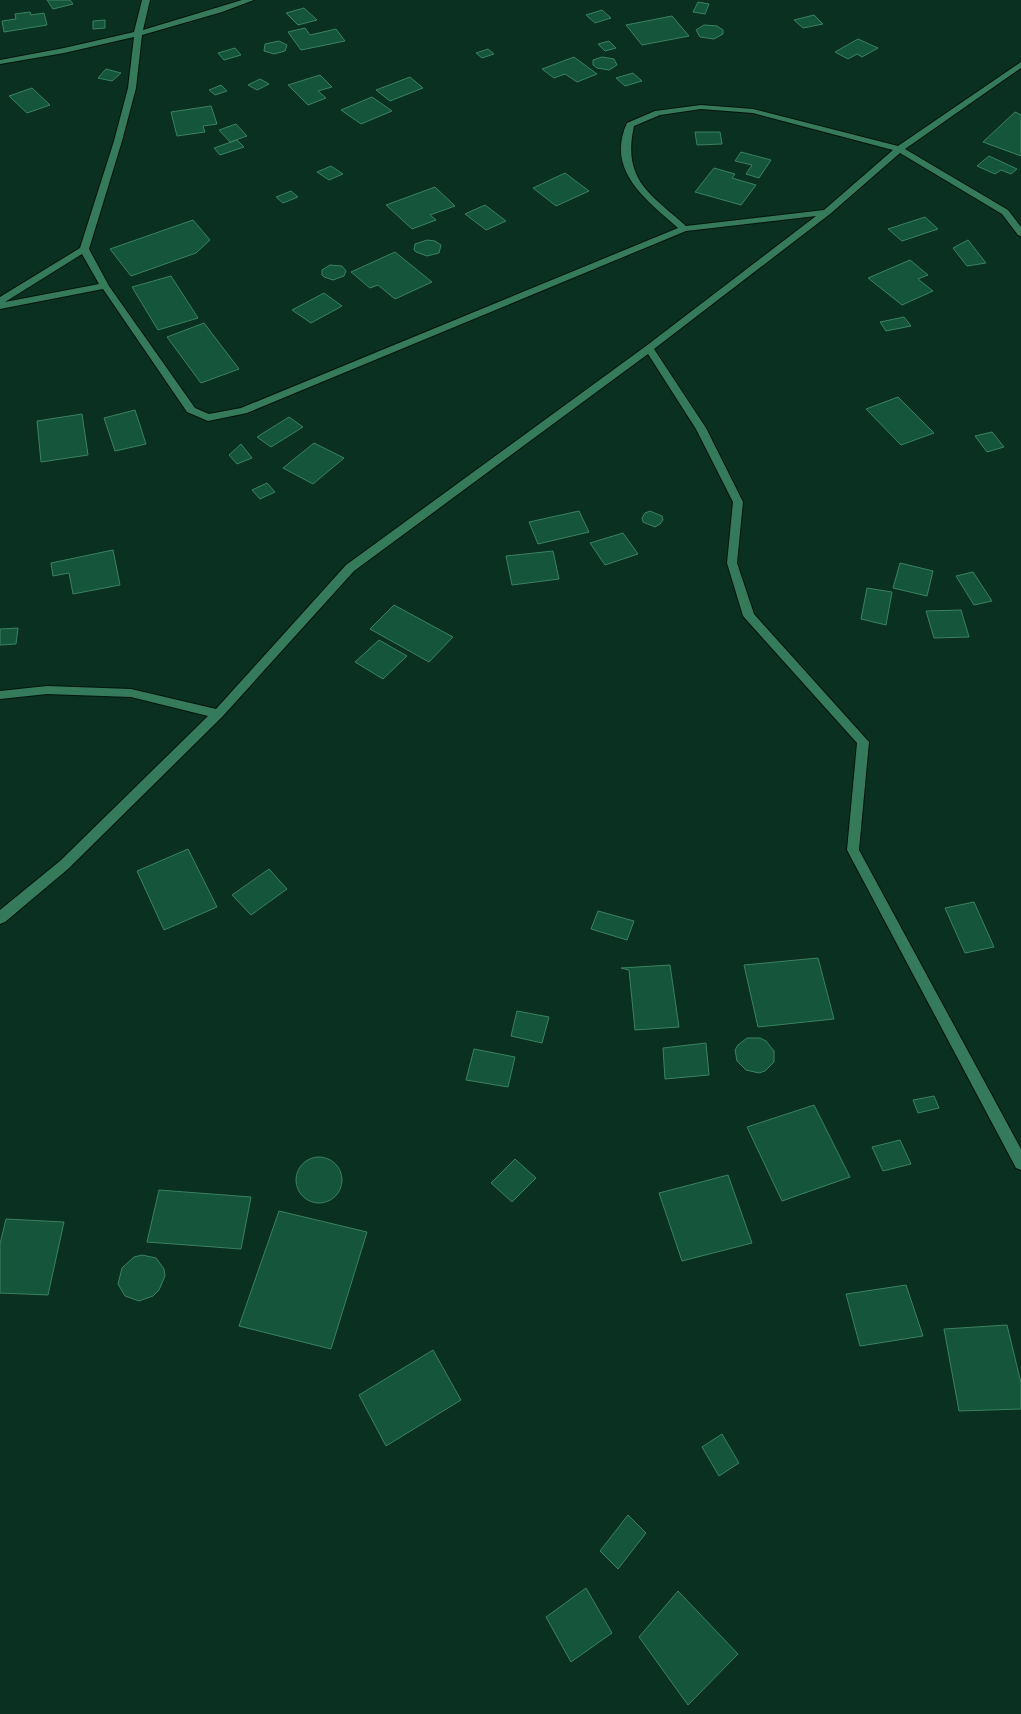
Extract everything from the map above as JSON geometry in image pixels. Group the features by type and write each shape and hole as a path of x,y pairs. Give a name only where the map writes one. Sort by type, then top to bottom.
{"street":[{"path":"0,301 84,249 118,141 132,88 138,33 146,0"},
{"path":"0,62 42,55 138,33 196,18 250,0"},
{"path":"0,918 64,865 218,714 350,568 649,348 828,212 900,149 1021,64"},
{"path":"684,229 638,185 627,166 625,145 630,125 658,113 701,107 753,111 900,149 1005,212 1021,234"},
{"path":"84,249 105,286 191,410 208,418 243,411 684,229 828,212"},
{"path":"0,306 105,286"},
{"path":"649,348 701,428 738,502 732,563 749,616 863,742 853,850 1021,1163"},
{"path":"0,695 47,690 131,693 218,714"}],"building":[{"path":"47,0 70,0 73,4 53,9"},
{"path":"698,2 709,4 705,14 693,12"},
{"path":"304,8 317,20 298,25 286,13"},
{"path":"602,10 611,18 595,23 586,15"},
{"path":"30,12 31,15 44,13 47,25 4,32 2,21 16,19 15,14"},
{"path":"814,15 823,24 803,28 794,20"},
{"path":"672,16 689,36 642,45 626,25"},
{"path":"105,20 105,28 93,29 93,21"},
{"path":"704,25 717,26 723,30 723,34 714,39 700,37 696,30"},
{"path":"305,28 310,35 336,29 345,41 301,50 288,32"},
{"path":"858,39 878,48 862,57 857,54 848,59 835,52"},
{"path":"279,41 287,45 285,51 274,54 264,51 265,44"},
{"path":"609,41 616,48 605,51 598,44"},
{"path":"235,48 241,55 224,60 218,53"},
{"path":"488,49 494,54 482,58 476,53"},
{"path":"574,57 597,74 577,82 565,74 554,78 542,69"},
{"path":"602,57 614,59 617,65 609,70 597,68 593,65 593,60"},
{"path":"106,69 121,73 112,81 98,78"},
{"path":"633,73 642,81 625,86 616,78"},
{"path":"320,75 332,87 318,91 326,98 308,105 288,85"},
{"path":"410,77 423,88 390,101 376,90"},
{"path":"260,79 269,84 257,90 248,85"},
{"path":"221,85 227,91 215,95 209,90"},
{"path":"32,88 50,105 27,113 9,96"},
{"path":"372,97 392,111 361,124 341,110"},
{"path":"211,106 217,124 203,126 205,132 177,136 171,112"},
{"path":"1015,112 1021,115 1021,156 983,142"},
{"path":"236,124 247,136 230,142 219,130"},
{"path":"695,132 720,132 722,144 697,145"},
{"path":"237,140 244,147 220,155 214,148"},
{"path":"741,152 771,160 759,178 746,174 752,165 735,161"},
{"path":"989,156 1017,169 1011,174 1001,170 995,174 977,166"},
{"path":"331,166 343,174 329,180 317,172"},
{"path":"714,168 735,174 732,178 756,185 741,205 695,192"},
{"path":"565,173 589,191 556,206 533,188"},
{"path":"435,187 455,206 430,215 436,220 412,229 386,205"},
{"path":"291,191 298,197 283,203 276,197"},
{"path":"485,205 506,221 486,230 465,214"},
{"path":"925,217 938,229 902,241 888,229"},
{"path":"193,220 210,240 196,253 131,276 110,249"},
{"path":"427,240 435,241 441,245 439,253 427,256 414,250 415,244"},
{"path":"968,240 986,263 967,266 953,248"},
{"path":"395,252 432,282 395,299 378,285 370,288 351,272"},
{"path":"910,260 928,275 918,279 933,291 902,305 868,278"},
{"path":"330,265 342,266 346,271 344,276 333,280 324,277 322,270"},
{"path":"171,276 198,318 158,330 132,287"},
{"path":"324,293 342,306 311,323 292,310"},
{"path":"904,317 911,326 886,331 880,322"},
{"path":"204,323 239,369 201,383 167,337"},
{"path":"898,397 934,433 901,445 866,409"},
{"path":"135,410 146,444 115,451 104,418"},
{"path":"82,414 88,455 41,462 37,421"},
{"path":"289,417 303,427 271,447 257,437"},
{"path":"992,432 1004,447 987,452 975,436"},
{"path":"314,443 344,458 313,484 283,468"},
{"path":"241,444 252,458 237,464 229,455"},
{"path":"267,483 275,492 260,499 252,490"},
{"path":"579,511 589,532 538,544 529,522"},
{"path":"650,511 662,516 663,520 655,527 643,522 642,518 645,513"},
{"path":"623,533 638,554 605,565 590,543"},
{"path":"113,550 120,585 73,594 69,573 53,576 51,563"},
{"path":"553,551 559,579 512,585 506,556"},
{"path":"900,563 933,571 927,596 893,588"},
{"path":"973,572 992,601 974,605 956,576"},
{"path":"867,588 892,592 886,625 861,619"},
{"path":"394,605 453,637 429,662 370,629"},
{"path":"961,610 969,637 934,638 926,611"},
{"path":"18,628 16,644 0,645 0,629"},
{"path":"379,640 407,656 383,679 355,662"},
{"path":"188,849 217,907 164,930 137,871"},
{"path":"269,869 287,889 251,915 232,895"},
{"path":"974,902 994,947 965,953 945,908"},
{"path":"598,911 634,921 627,940 591,929"},
{"path":"818,958 834,1019 758,1027 744,965"},
{"path":"670,965 679,1027 635,1030 629,970 621,968"},
{"path":"517,1011 549,1017 542,1043 511,1036"},
{"path":"747,1038 760,1038 766,1041 774,1051 774,1062 765,1071 759,1073 746,1070 737,1061 735,1050"},
{"path":"706,1043 709,1075 665,1079 663,1048"},
{"path":"474,1049 515,1057 508,1087 466,1080"},
{"path":"934,1096 939,1108 918,1113 913,1100"},
{"path":"814,1105 850,1177 782,1201 747,1127"},
{"path":"900,1140 911,1164 883,1171 872,1147"},
{"path":"315,1157 323,1157 332,1161 338,1167 342,1180 338,1193 332,1199 323,1203 315,1203 306,1199 300,1193 296,1184 296,1176 300,1167 306,1161"},
{"path":"515,1159 536,1178 512,1202 491,1183"},
{"path":"728,1175 752,1243 682,1261 659,1193"},
{"path":"159,1190 251,1197 241,1249 147,1242"},
{"path":"279,1211 367,1232 331,1349 239,1326"},
{"path":"6,1219 64,1222 48,1295 0,1293 0,1244"},
{"path":"142,1255 156,1258 164,1269 165,1276 159,1290 153,1296 139,1301 125,1296 118,1284 122,1268 134,1257"},
{"path":"906,1285 923,1336 860,1346 846,1294"},
{"path":"1007,1325 1021,1383 1021,1409 959,1411 944,1329"},
{"path":"433,1350 461,1400 386,1446 359,1395"},
{"path":"722,1434 739,1463 719,1476 702,1447"},
{"path":"628,1515 646,1533 618,1569 600,1551"},
{"path":"586,1588 612,1633 571,1662 546,1617"},
{"path":"678,1591 738,1654 688,1705 639,1637"}]}
